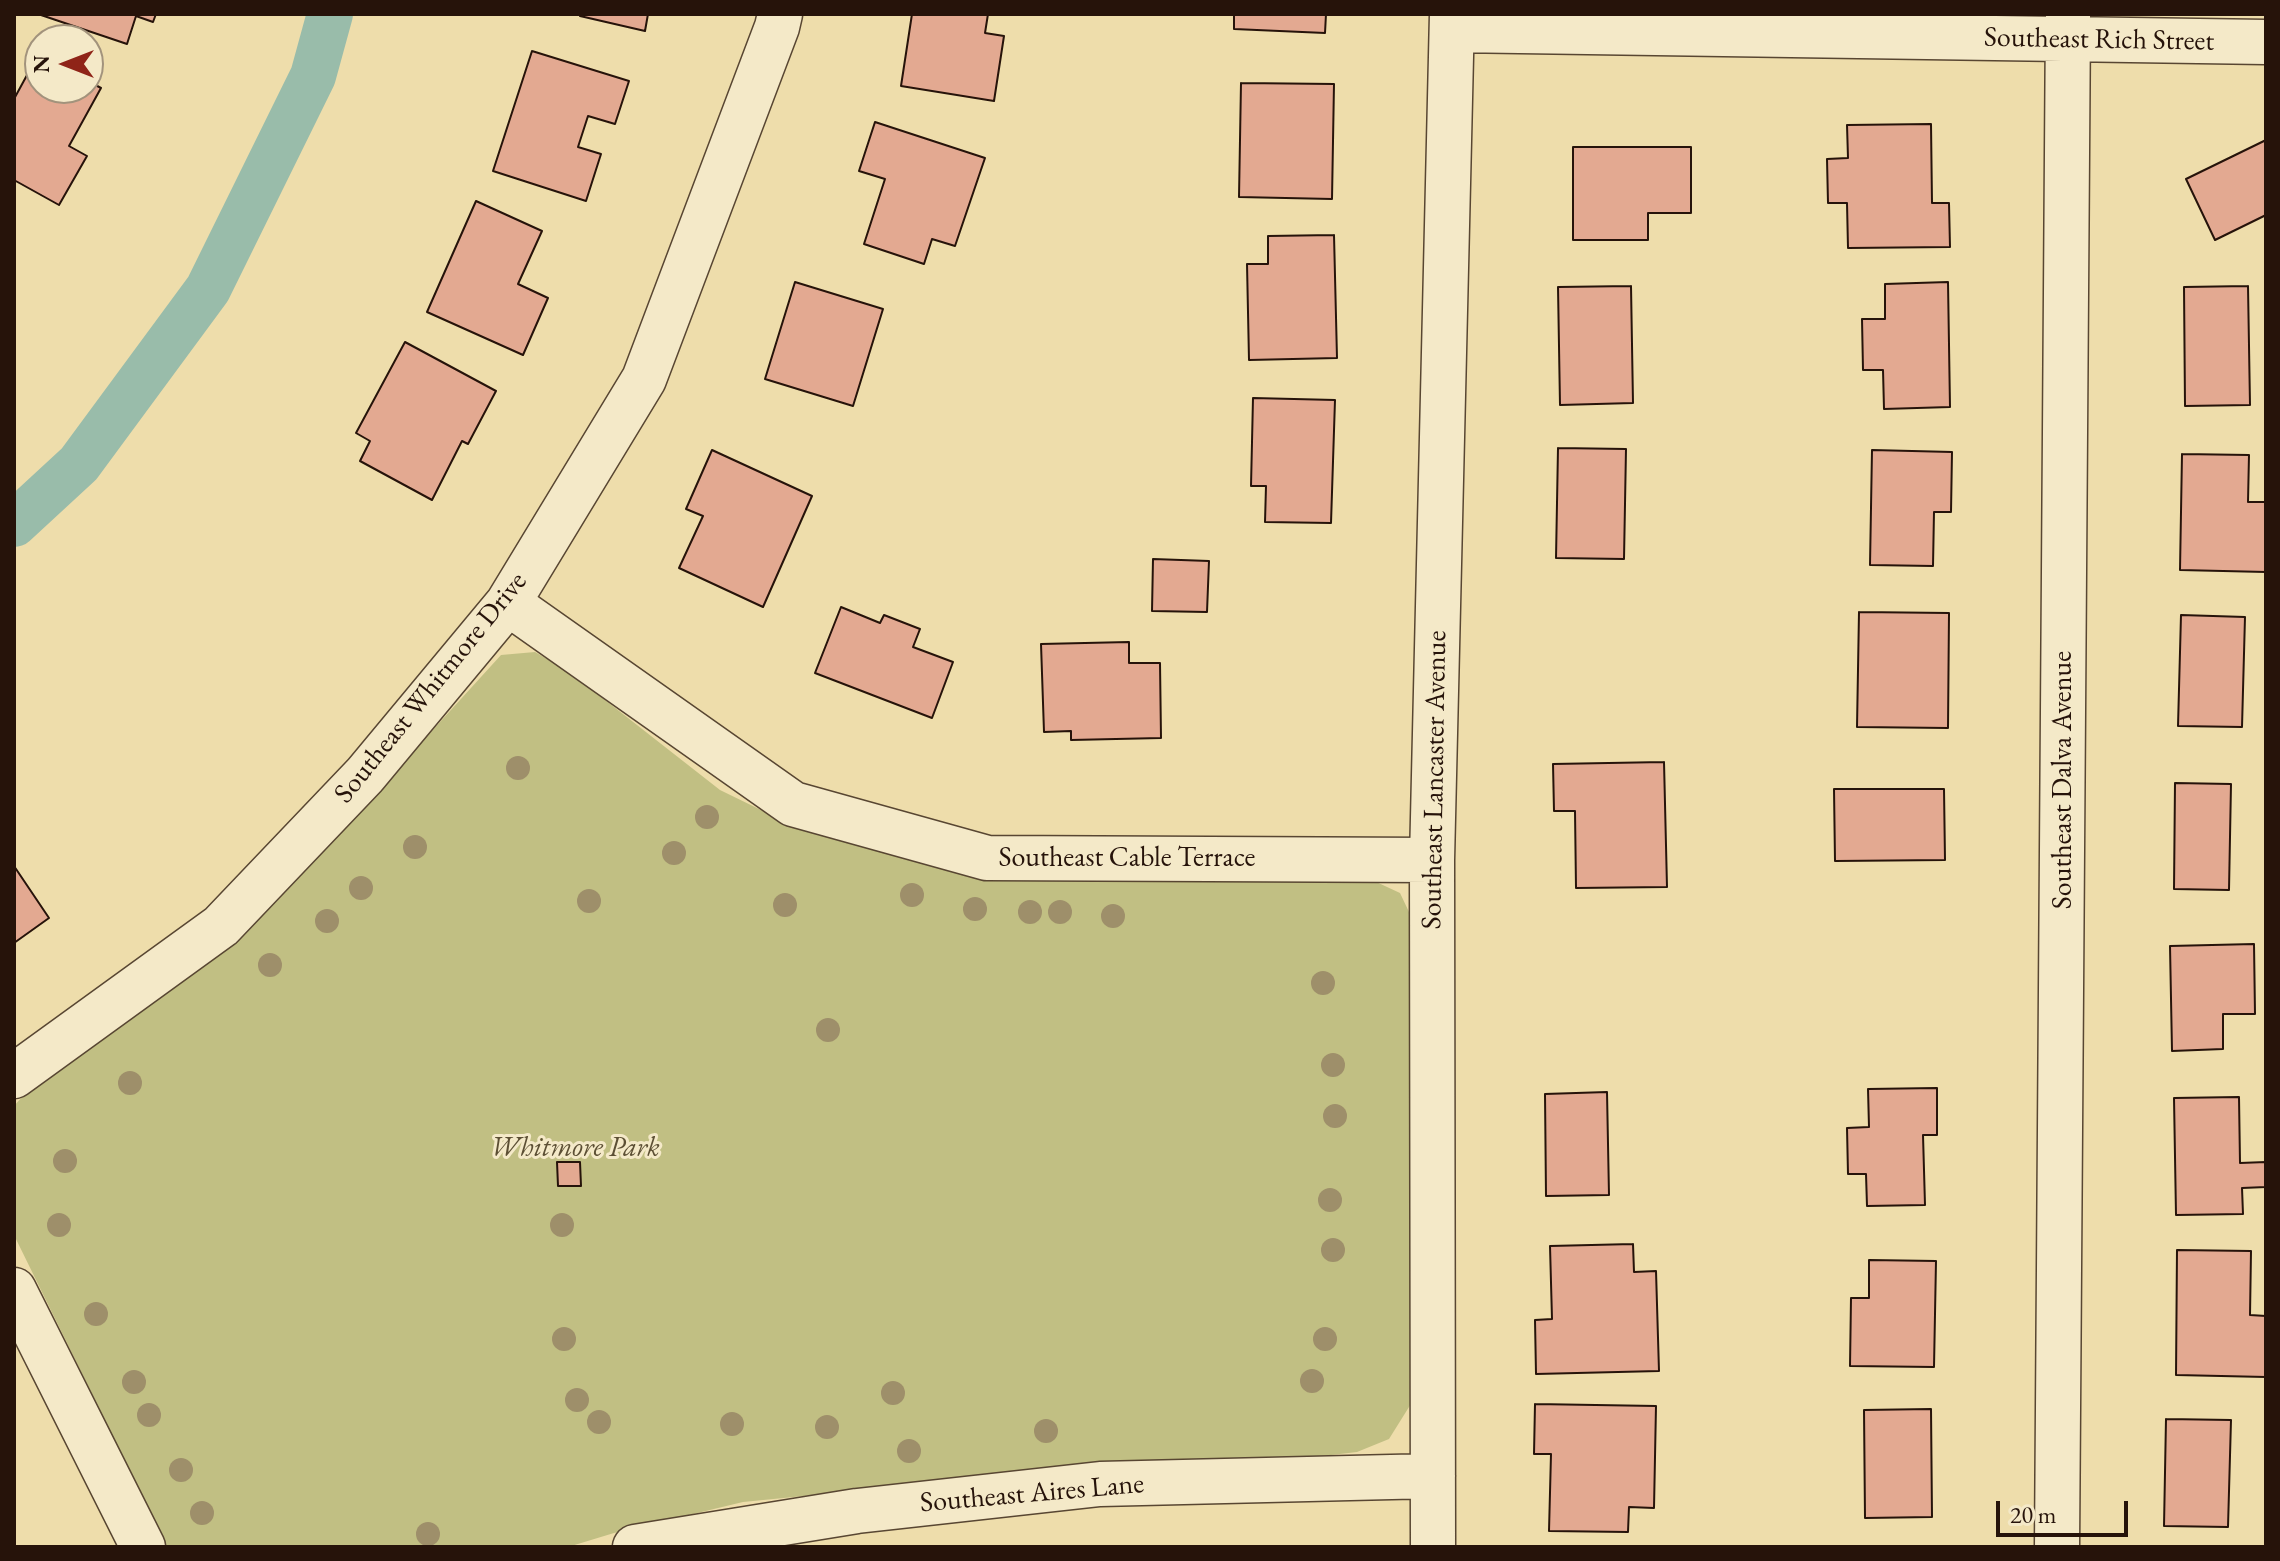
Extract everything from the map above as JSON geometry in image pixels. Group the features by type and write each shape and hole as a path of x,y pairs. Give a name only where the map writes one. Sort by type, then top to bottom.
{"street":[{"name":"Southeast Whitmore Drive","path":"14,1076 221,926 365,775 508,603 644,379 780,14"},
{"name":"Southeast Rich Street","path":"1452,22 2068,26 2266,42"},
{"name":"Southeast Lancaster Avenue","path":"1433,1547 1432,860 1452,22"},
{"name":"Southeast Dalva Avenue","path":"2057,1547 2068,26"},
{"name":"Southeast Cable Terrace","path":"508,603 793,804 987,858 1432,860"},
{"path":"14,1290 143,1547"},
{"name":"Southeast Aires Lane","path":"635,1547 857,1511 1100,1484 1433,1476"}],"green space":[{"name":"Whitmore Park","path":"535,652 568,671 720,790 804,831 957,871 1372,880 1400,893 1418,931 1414,1399 1389,1439 1357,1452 1314,1457 1057,1471 743,1502 568,1547 167,1547 14,1235 14,1106 33,1085 168,990 277,901 501,655"}],"building":[{"path":"38,14 156,14 153,22 136,16 127,44 104,36 104,24 68,24"},
{"path":"580,14 648,14 645,31"},
{"path":"912,14 988,14 985,33 1004,36 994,101 901,86"},
{"path":"1234,14 1326,14 1325,33 1234,29"},
{"path":"532,51 629,81 615,124 588,116 578,147 601,154 586,201 493,171"},
{"path":"24,81 24,104 92,104 69,146 87,156 59,205 14,180 14,99"},
{"path":"1241,83 1334,84 1332,199 1239,197"},
{"path":"875,122 985,158 955,246 932,239 924,264 864,244 885,179 859,171"},
{"path":"1931,124 1932,203 1949,203 1950,247 1848,248 1847,203 1828,203 1827,159 1848,158 1847,125"},
{"path":"2266,140 2266,215 2215,240 2186,179"},
{"path":"1573,147 1691,147 1691,213 1648,213 1648,240 1573,240"},
{"path":"476,201 542,231 518,284 548,298 523,355 427,312"},
{"path":"1334,235 1337,358 1249,360 1247,264 1268,264 1268,236"},
{"path":"795,282 883,309 853,406 765,379"},
{"path":"1948,282 1950,407 1884,409 1883,370 1863,370 1862,319 1885,319 1885,284"},
{"path":"1631,286 1633,403 1560,405 1558,287"},
{"path":"2248,286 2250,405 2185,406 2184,287"},
{"path":"405,342 496,391 468,444 462,441 432,500 360,461 370,441 356,433"},
{"path":"1253,398 1335,400 1331,523 1265,522 1266,486 1251,486"},
{"path":"1558,448 1626,449 1624,559 1556,558"},
{"path":"712,450 812,496 763,607 679,568 703,516 686,509"},
{"path":"1872,450 1952,452 1951,512 1934,512 1933,566 1870,565"},
{"path":"2182,454 2249,455 2248,502 2266,502 2266,572 2180,570"},
{"path":"1153,559 1209,561 1207,612 1152,611"},
{"path":"841,607 880,623 884,615 920,629 913,647 953,662 932,718 815,673"},
{"path":"1859,612 1949,613 1948,728 1857,727"},
{"path":"2181,615 2245,617 2242,727 2178,726"},
{"path":"1129,642 1129,663 1160,663 1161,738 1071,740 1071,731 1044,732 1041,644"},
{"path":"1664,762 1667,887 1576,888 1575,811 1554,811 1553,764"},
{"path":"2175,783 2231,784 2229,890 2174,889"},
{"path":"1834,789 1944,789 1945,860 1835,861"},
{"path":"14,866 49,918 14,943"},
{"path":"2254,944 2255,1014 2223,1014 2223,1049 2172,1051 2170,946"},
{"path":"1937,1088 1937,1135 1923,1135 1925,1205 1867,1206 1866,1174 1848,1174 1847,1128 1869,1127 1868,1089"},
{"path":"1607,1092 1609,1195 1546,1196 1545,1094"},
{"path":"2239,1097 2240,1163 2266,1162 2266,1187 2242,1188 2243,1214 2176,1215 2174,1098"},
{"path":"557,1162 580,1162 581,1186 558,1186"},
{"path":"1633,1244 1634,1272 1656,1271 1659,1371 1536,1374 1535,1320 1552,1319 1550,1246"},
{"path":"2177,1250 2251,1251 2250,1315 2266,1316 2266,1377 2176,1375"},
{"path":"1869,1260 1936,1261 1934,1367 1850,1366 1851,1298 1869,1298"},
{"path":"1535,1404 1656,1406 1654,1508 1629,1507 1628,1532 1549,1531 1551,1454 1534,1454"},
{"path":"1931,1409 1932,1517 1865,1518 1864,1410"},
{"path":"2166,1419 2231,1420 2228,1527 2164,1526"}],"waterway":[{"path":"14,524 79,464 208,289 313,76 330,14"}]}
